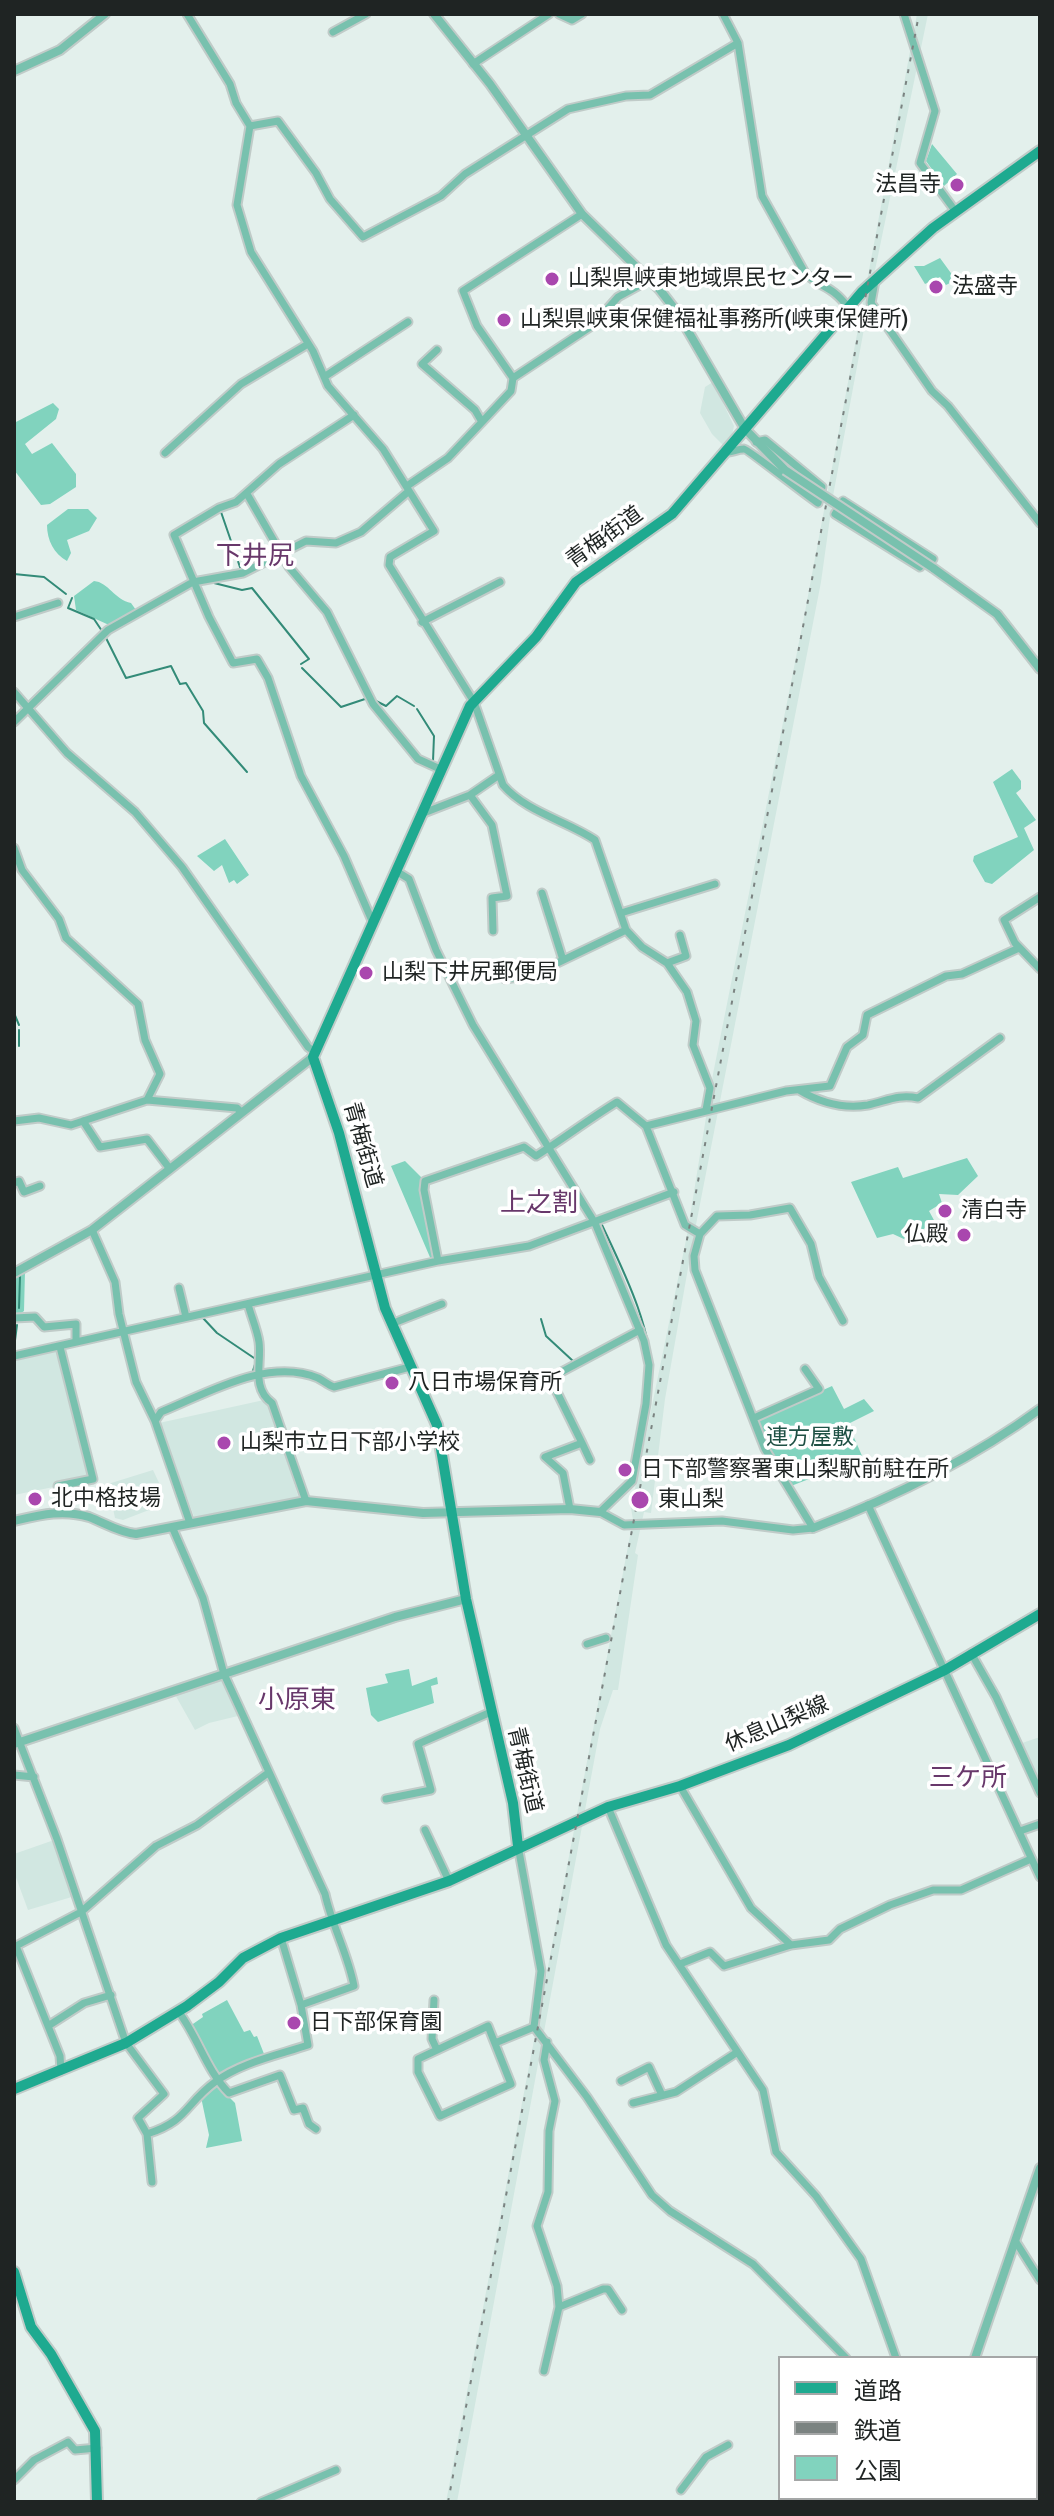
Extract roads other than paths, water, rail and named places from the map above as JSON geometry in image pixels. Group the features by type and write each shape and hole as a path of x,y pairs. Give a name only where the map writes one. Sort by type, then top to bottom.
{"main road":[{"name":"青梅街道","path":"14,2089 126,2043 219,1982 243,1958 281,1938 449,1881 518,1846 513,1803 466,1599 437,1425 391,1324 339,1133 314,1055 440,769 474,702 536,637 576,582 672,514 848,307 876,279 956,212 1040,151"},
{"name":"休息山梨線","path":"518,1846 546,1839 608,1807 680,1786 789,1745 945,1670 1040,1614"},
{"path":"14,2272 31,2327 51,2354 92,2424 97,2448 97,2502"}],"street":[{"path":"14,71 60,50 105,14"},
{"path":"187,14 230,84 236,103 250,126 244,185 237,205 243,235 308,344 324,377 408,488 434,531 388,560 422,622 474,702 499,775 510,793 595,840 626,930 642,947 667,963 687,992 694,1013 693,1045 710,1088 706,1110"},
{"path":"333,32 366,14"},
{"path":"434,14 582,214 677,312 745,429 756,442 785,470 933,564"},
{"path":"473,64 549,14"},
{"path":"559,14 572,20 582,14"},
{"path":"723,14 738,43 762,196 805,273 812,280 833,288 848,307"},
{"path":"904,14 935,111 920,163 956,212"},
{"path":"250,126 278,121 316,173 330,199 363,237 441,196 465,174 525,135 580,105 650,95 738,43"},
{"path":"14,722 108,630 195,585 243,573 306,541 336,543 361,532 408,488 448,458 511,391 513,378 477,326 463,291 582,214"},
{"path":"876,279 871,303 898,345 1040,523"},
{"path":"513,378 593,325 618,297 649,280"},
{"path":"324,377 408,322"},
{"path":"165,453 241,384 308,344"},
{"path":"437,350 422,364 475,410 482,422"},
{"path":"354,415 279,464 247,494 174,535 233,663 257,659 268,678 301,776 344,856 373,923"},
{"path":"724,452 744,449 755,453 789,485 818,503 822,487 765,440 756,442"},
{"path":"247,494 283,553 327,612 373,704 418,759 440,769"},
{"path":"920,567 835,514 843,501 933,564 997,614 1040,669"},
{"path":"422,622 500,582"},
{"path":"14,617 58,603"},
{"path":"14,692 67,753 114,792 155,835 209,902 314,1055 92,1230 14,1273"},
{"path":"421,814 470,795 499,775"},
{"path":"470,795 492,825 507,896 492,898 493,931"},
{"path":"14,848 22,870 59,919 66,938 138,1004 145,1040 160,1074 147,1100"},
{"path":"396,871 409,879 436,950 473,1025 551,1146 595,1223 640,1330 649,1365 646,1404 632,1481 600,1512"},
{"path":"621,913 715,884"},
{"path":"542,893 563,960"},
{"path":"1040,897 1004,920 1019,948 1040,969"},
{"path":"505,979 532,975 626,930"},
{"path":"667,963 686,956 680,935"},
{"path":"646,1126 797,1089 835,1083 847,1047 863,1035 867,1015 946,976 962,974 1019,948"},
{"path":"797,1089 828,1104 866,1105 900,1094 918,1098 1000,1038"},
{"path":"14,1121 39,1118 71,1125 147,1100 224,1106 241,1112"},
{"path":"438,1261 424,1190 425,1181 524,1147 536,1156 617,1102 646,1126 685,1225 700,1234"},
{"path":"83,1121 100,1147 147,1139 170,1169"},
{"path":"14,1183 19,1181 24,1192 40,1186"},
{"path":"14,1356 124,1333 149,1323 438,1261 529,1246 674,1192"},
{"path":"813,1528 775,1469 695,1270 694,1256 700,1234 717,1216 750,1215 790,1208 811,1244 819,1277 843,1321"},
{"path":"92,1230 115,1282 136,1382 155,1421 190,1523"},
{"path":"179,1288 186,1317"},
{"path":"248,1304 259,1344 255,1376 266,1399 272,1403 306,1501"},
{"path":"391,1324 442,1304"},
{"path":"14,1318 35,1317 44,1327 76,1324 76,1342"},
{"path":"590,1460 550,1378 640,1330"},
{"path":"60,1347 93,1479 58,1486 62,1512"},
{"path":"155,1421 161,1412 255,1376 314,1377 334,1387 410,1367"},
{"path":"754,1418 819,1389 805,1369"},
{"path":"14,1521 62,1512 84,1516 122,1533 173,1529 306,1501 452,1512 570,1509 600,1512 624,1525 722,1521 793,1530 813,1528 868,1505 1001,1438 1040,1409"},
{"path":"570,1509 563,1473 545,1457 582,1443"},
{"path":"868,1505 1040,1877"},
{"path":"173,1529 203,1598 224,1674 325,1894 331,1922 350,1965 354,1986 301,2005"},
{"path":"17,1743 395,1617 466,1599"},
{"path":"587,1644 606,1638"},
{"path":"971,1653 996,1697 1040,1793"},
{"path":"386,1799 431,1790 418,1744 491,1712"},
{"path":"14,1728 17,1743 34,1777 126,2043 164,2094 138,2118 147,2134 152,2182"},
{"path":"61,2071 60,2056 15,1947 81,1912 156,1846 197,1825 268,1773"},
{"path":"14,1775 34,1777"},
{"path":"680,1786 751,1908 791,1945"},
{"path":"608,1807 666,1945 767,2100 776,2152 854,2245 874,2289 879,2316 895,2356"},
{"path":"1020,1831 1040,1824"},
{"path":"425,1830 449,1881"},
{"path":"518,1846 541,1971 534,2027 652,2195 670,2211 753,2264 844,2356"},
{"path":"680,1964 710,1952 724,1966 791,1945 829,1940 840,1929 890,1905 933,1890 961,1890 1031,1859"},
{"path":"147,2134 182,2118 191,2103 216,2080 308,2045 301,2005 281,1938"},
{"path":"48,2026 84,2003 111,1995"},
{"path":"434,2000 432,2039 437,2050"},
{"path":"178,2011 190,2026 216,2080 229,2093 280,2075 294,2110 303,2108 309,2124 316,2129"},
{"path":"488,2026 495,2043 494,2049 511,2084 440,2116 418,2072 418,2059 437,2050 488,2026"},
{"path":"495,2043 534,2027"},
{"path":"544,2371 559,2307 557,2286 536,2222 548,2192 549,2131 555,2101 544,2060 547,2042"},
{"path":"633,2103 661,2093 676,2092 736,2053"},
{"path":"621,2081 649,2067 661,2093"},
{"path":"976,2356 1040,2168"},
{"path":"1016,2242 1040,2280"},
{"path":"559,2307 608,2289 622,2310"},
{"path":"14,2480 34,2460 68,2442 75,2450 97,2448"},
{"path":"681,2490 706,2457 728,2445"},
{"path":"261,2502 336,2470"}],"waterway":[{"path":"221,512 241,570"},
{"path":"14,574 44,577 66,594"},
{"path":"210,582 242,590 252,588 309,659 301,664"},
{"path":"72,598 68,608 94,619 102,631"},
{"path":"105,636 126,678 171,666 180,684 186,683 203,711 204,723 247,772"},
{"path":"302,668 341,707 365,699"},
{"path":"374,700 386,706 397,696 414,706"},
{"path":"417,709 434,736 433,761"},
{"path":"14,1013 19,1025"},
{"path":"19,1030 19,1046"},
{"path":"602,1225 628,1281 642,1321 648,1342 652,1382"},
{"path":"19,1308 20,1277"},
{"path":"203,1318 217,1333 257,1360"},
{"path":"541,1319 546,1336 573,1361"},
{"path":"14,1348 17,1325"},
{"path":"64,1349 73,1385"},
{"path":"252,1374 256,1361"},
{"path":"557,1379 574,1369"}],"railway":[{"path":"448,2502 919,14"}],"place":[{"name":"法昌寺","path":"957,185"},
{"name":"山梨県峡東地域県民センター","path":"552,279"},
{"name":"法盛寺","path":"936,287"},
{"name":"山梨県峡東保健福祉事務所(峡東保健所)","path":"504,320"},
{"name":"山梨下井尻郵便局","path":"366,973"},
{"name":"清白寺","path":"945,1211"},
{"name":"仏殿","path":"964,1235"},
{"name":"八日市場保育所","path":"392,1383"},
{"name":"山梨市立日下部小学校","path":"224,1443"},
{"name":"日下部警察署東山梨駅前駐在所","path":"625,1470"},
{"name":"北中格技場","path":"35,1499"},
{"name":"東山梨","path":"640,1500"},
{"name":"日下部保育園","path":"294,2023"}],"district":[{"name":"下井尻","path":"255,557"},
{"name":"上之割","path":"539,1204"},
{"name":"小原東","path":"297,1701"},
{"name":"三ケ所","path":"968,1779"}],"park label":[{"name":"連方屋敷","path":"810,1438"}]}
